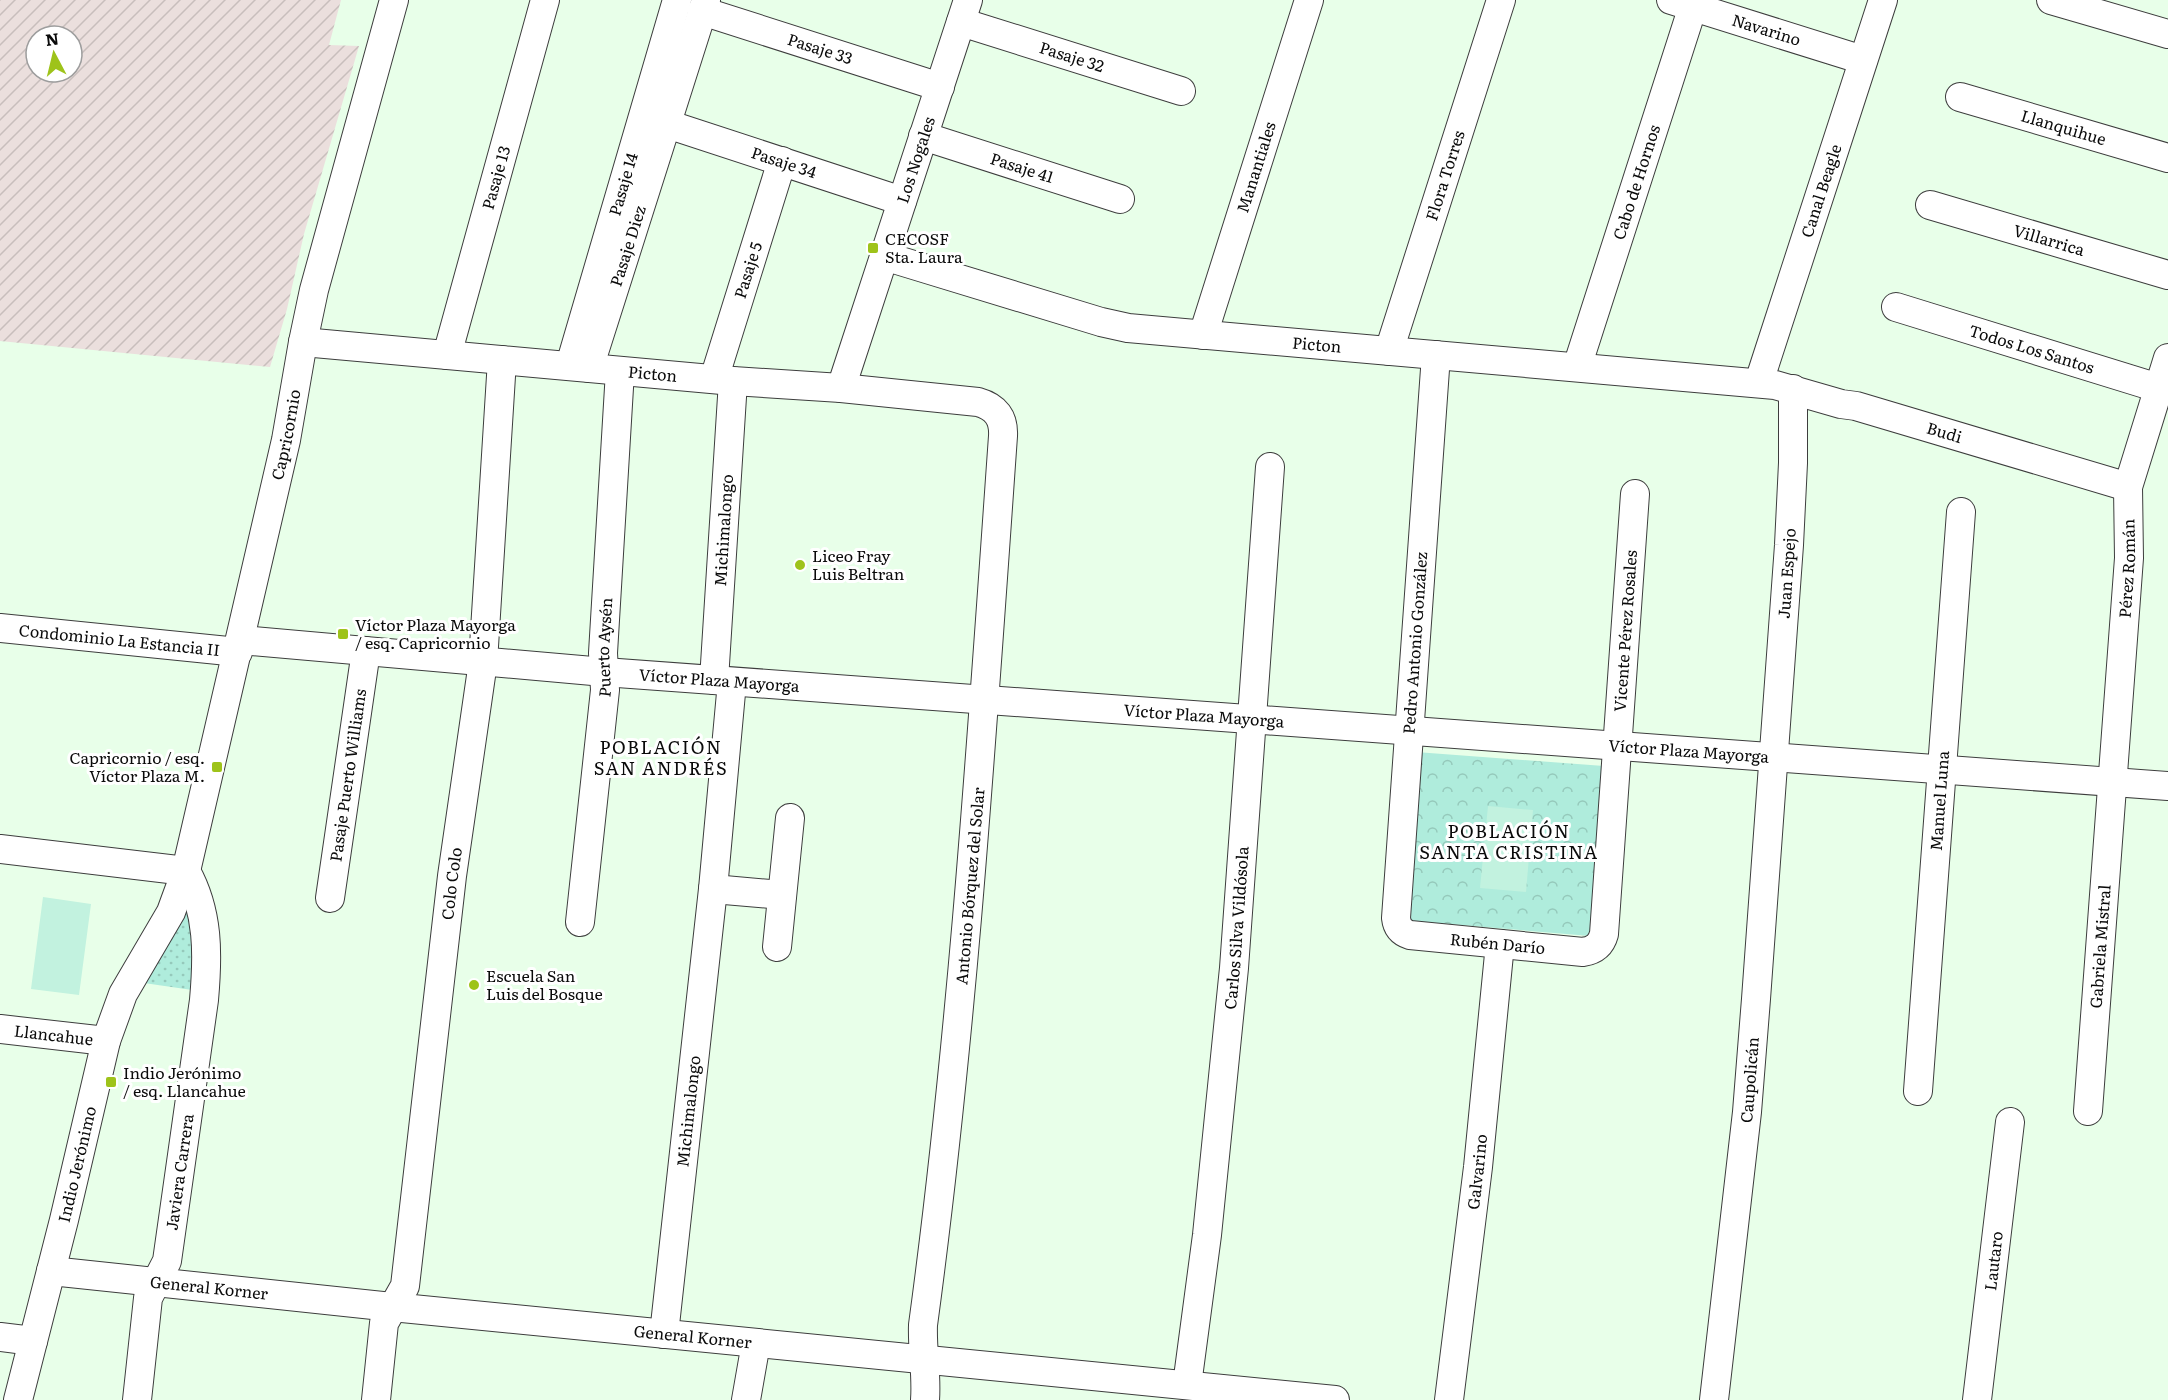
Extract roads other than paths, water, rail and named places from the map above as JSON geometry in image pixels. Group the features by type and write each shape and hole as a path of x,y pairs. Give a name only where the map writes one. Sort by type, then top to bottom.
{"street":[{"name":"Capricornio","path":"186,871 291,418 314,290 394,0"},
{"name":"Pasaje 13","path":"447,355 545,0"},
{"name":"Manantiales","path":"1203,335 1309,0"},
{"name":"Flora Torres","path":"1389,351 1501,0"},
{"name":"Canal Beagle","path":"1759,382 1883,0"},
{"path":"2051,0 2168,34"},
{"name":"Navarino","path":"1686,2 1863,60"},
{"name":"Cabo de Hornos","path":"1577,366 1686,2"},
{"path":"667,124 695,4"},
{"name":"Pasaje 33","path":"695,4 940,87"},
{"name":"Pasaje 14","path":"580,367 695,4"},
{"name":"Los Nogales","path":"841,388 964,11"},
{"name":"Pasaje 32","path":"964,11 1181,91"},
{"name":"Llanquihue","path":"1959,97 2168,158"},
{"name":"Pasaje 34","path":"667,124 902,201"},
{"name":"Pasaje Diez","path":"580,367 667,124"},
{"name":"Pasaje 41","path":"923,136 1120,199"},
{"name":"Pasaje 5","path":"723,380 782,162"},
{"name":"Villarrica","path":"1930,206 2168,275"},
{"name":"Picton","path":"884,256 1114,326 1759,382"},
{"name":"Todos Los Santos","path":"1896,307 2163,389"},
{"name":"Picton","path":"303,342 723,380 841,388 978,402 998,413"},
{"name":"Pedro Antonio González","path":"1400,930 1396,918 1436,355"},
{"name":"Pérez Román","path":"2113,782 2129,558 2128,487 2163,389 2168,358"},
{"name":"Colo Colo","path":"376,1400 384,1323 405,1286 452,876 483,662 502,360"},
{"name":"Puerto Aysén","path":"579,922 605,690 603,653 620,371"},
{"name":"Michimalongo","path":"664,1334 713,889 723,681 723,380"},
{"name":"Budi","path":"1759,382 1792,389 2128,487"},
{"name":"Juan Espejo","path":"1773,757 1791,525 1792,389"},
{"name":"Antonio Bórquez del Solar","path":"925,1400 927,1379 923,1325 960,1001 985,699 1004,428 998,413"},
{"name":"Carlos Silva Vildósola","path":"1187,1385 1224,1084 1244,852 1270,467"},
{"name":"Vicente Pérez Rosales","path":"1597,947 1604,934 1635,494"},
{"name":"Manuel Luna","path":"1918,1091 1961,512"},
{"name":"Condominio La Estancia II","path":"0,628 239,646"},
{"name":"Víctor Plaza Mayorga","path":"239,646 366,651 723,681 2168,786"},
{"name":"Pasaje Puerto Williams","path":"330,898 366,651"},
{"name":"Caupolicán","path":"1714,1400 1747,1112 1773,757"},
{"name":"Gabriela Mistral","path":"2088,1111 2113,782"},
{"path":"777,947 790,818"},
{"path":"0,849 186,871"},
{"name":"Indio Jerónimo","path":"18,1400 106,1041 123,994 171,912 186,871"},
{"name":"Javiera Carrera","path":"137,1400 148,1298 167,1261 205,990 205,927 200,902 186,871"},
{"path":"713,889 782,895"},
{"name":"Rubén Darío","path":"1400,930 1410,935 1583,952 1597,947"},
{"name":"Galvarino","path":"1449,1400 1478,1167 1500,944"},
{"name":"Llancahue","path":"0,1029 106,1041"},
{"name":"Lautaro","path":"1977,1400 2010,1122"},
{"name":"General Korner","path":"51,1271 392,1307 924,1358 1128,1390 1187,1385 1335,1400"},
{"path":"0,1337 33,1341"},
{"path":"746,1400 756,1343"}],"place":[{"name":"CECOSF Sta. Laura","path":"873,248"},
{"name":"Liceo Fray Luis Beltran","path":"800,565"},
{"name":"Víctor Plaza Mayorga / esq. Capricornio","path":"343,634"},
{"name":"Capricornio / esq. Víctor Plaza M.","path":"217,767"},
{"name":"Escuela San Luis del Bosque","path":"474,985"},
{"name":"Indio Jerónimo / esq. Llancahue","path":"111,1082"}],"district":[{"name":"POBLACIÓN SAN ANDRÉS","path":"661,758"},
{"name":"POBLACIÓN SANTA CRISTINA","path":"1509,842"}]}
